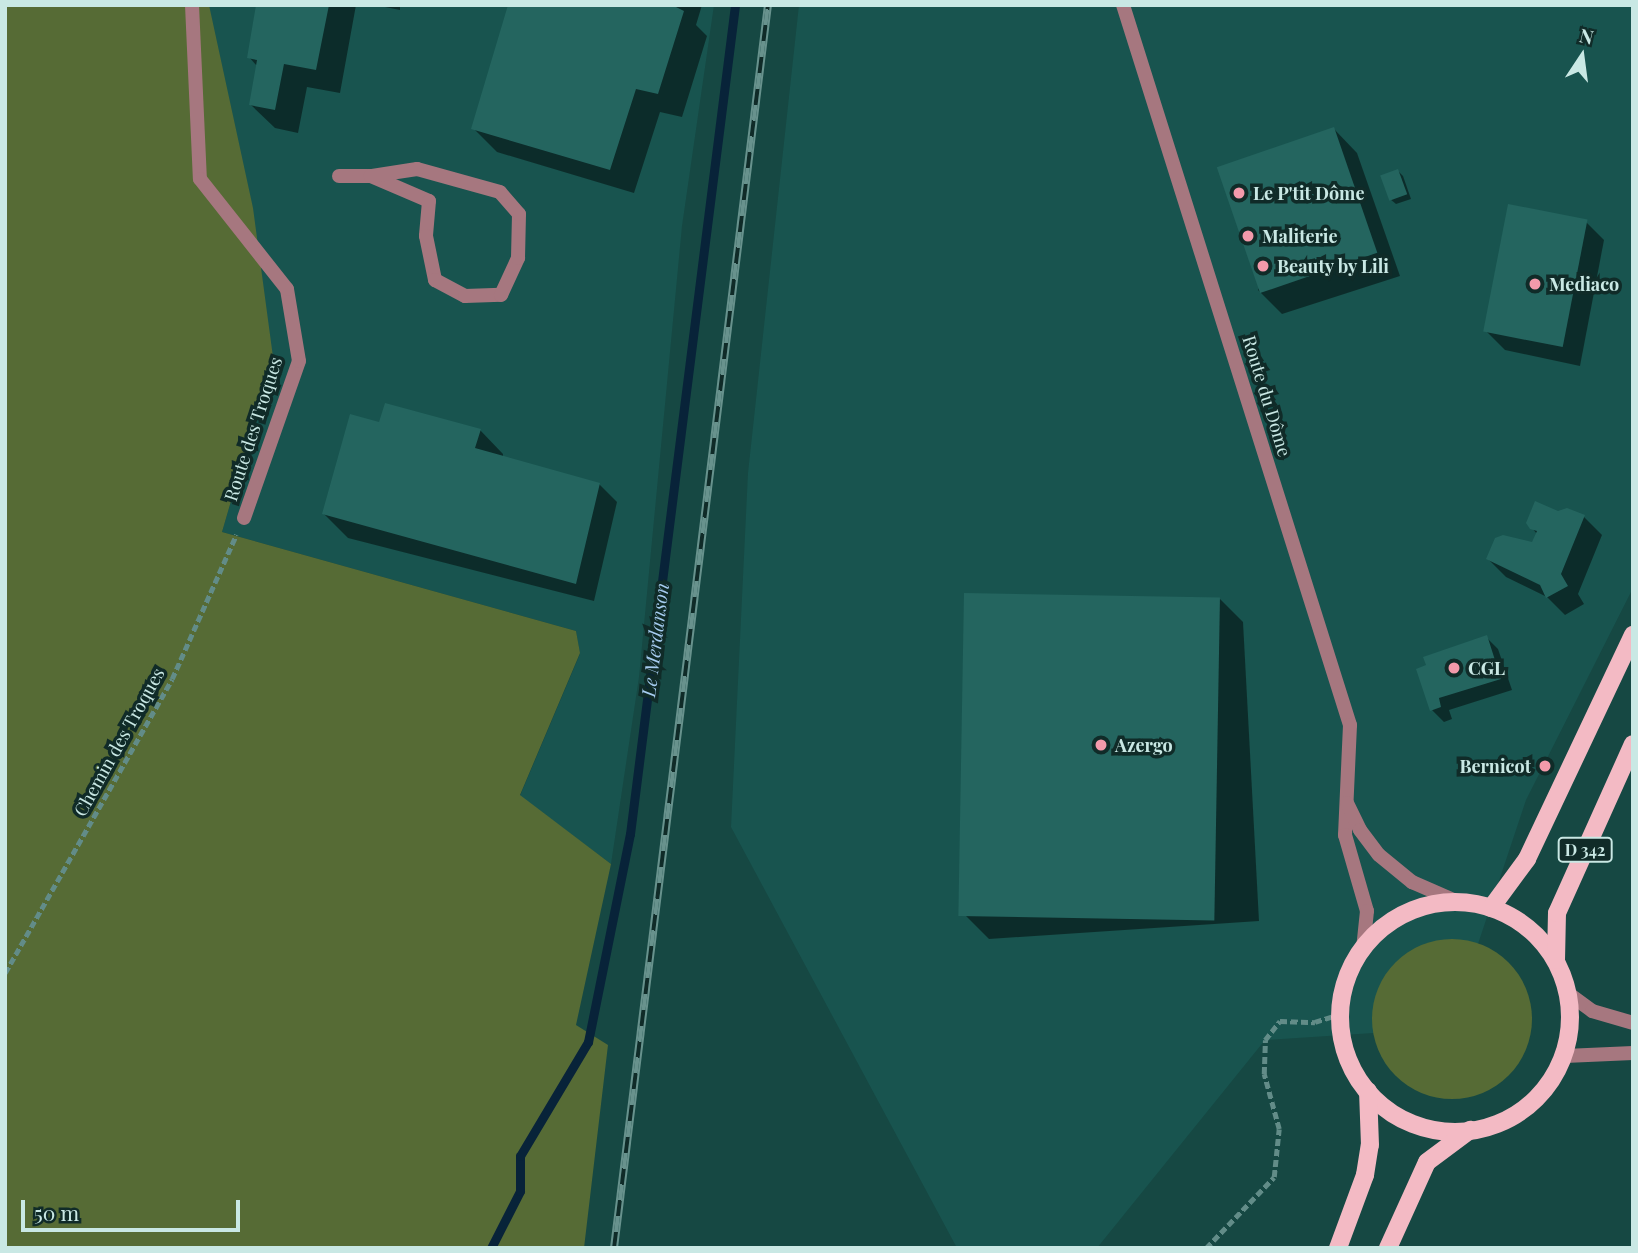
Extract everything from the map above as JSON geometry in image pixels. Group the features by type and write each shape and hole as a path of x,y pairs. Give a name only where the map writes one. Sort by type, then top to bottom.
{"main road":[{"name":"D 342","path":"1491,908 1527,859 1633,635"},
{"name":"D 342","path":"1556,960 1557,913 1633,744"},
{"path":"1457,901 1491,908 1524,925 1539,937 1556,960 1569,993 1571,1025 1565,1056 1546,1090 1517,1115 1470,1130 1444,1130 1411,1124 1384,1108 1359,1082 1344,1049 1339,1014 1346,979 1363,947 1389,922 1421,907 1457,901"},
{"path":"1338,1248 1365,1175 1370,1145 1368,1091"},
{"path":"1388,1248 1427,1162 1470,1130"}],"street":[{"name":"Route des Troques","path":"192,5 201,179 287,289 299,361 244,518"},
{"name":"Route du Dôme","path":"1123,5 1350,725 1345,835 1367,911 1363,947"},
{"path":"339,176 371,176 417,169 500,192 519,214 518,258 501,295 465,296 435,280 426,236 429,201 371,176"},
{"name":"Route du Dôme","path":"1347,803 1360,830 1379,855 1412,882 1457,901"},
{"path":"1569,993 1592,1011 1633,1023"},
{"path":"1565,1056 1633,1053"}],"path":[{"name":"Chemin des Troques","path":"5,973 172,678 244,518"},
{"path":"1206,1248 1274,1177 1279,1129 1264,1074 1265,1040 1280,1021 1315,1022 1339,1014"}],"shaded area":[{"path":"178,5 714,5 682,226 639,677 611,864 520,796 580,654 576,631 222,532 273,357"},
{"path":"799,5 1633,5 1633,588 1526,800 1450,1028 1265,1040 1097,1248 957,1248 731,827 748,473"}],"green space":[{"path":"5,5 209,5 253,208 273,357 222,532 576,631 580,653 520,795 611,864 576,1025 608,1045 584,1248 5,1248"},
{"path":"1452,939 1483,945 1508,963 1526,988 1532,1019 1526,1050 1508,1075 1483,1093 1452,1099 1421,1093 1396,1075 1378,1050 1372,1019 1378,988 1396,963 1421,945"}],"building":[{"path":"256,5 329,5 316,70 284,64 275,110 249,105 257,60 247,58"},
{"path":"508,5 672,5 684,11 658,94 636,89 610,170 471,129"},
{"path":"1334,127 1377,253 1260,293 1217,167"},
{"path":"1398,169 1407,194 1389,201 1380,175"},
{"path":"1508,204 1588,219 1563,347 1483,332"},
{"path":"385,403 481,429 475,448 600,483 576,584 322,514 350,414 379,422"},
{"path":"1535,501 1558,511 1567,508 1585,515 1561,574 1568,586 1546,598 1540,585 1486,559 1495,538 1503,535 1532,542 1537,531 1530,529 1526,523"},
{"path":"964,593 1220,597 1214,920 958,916"},
{"path":"1487,635 1501,679 1439,698 1441,707 1430,711 1416,669 1426,665 1423,657"}],"waterway":[{"name":"Le Merdanson","path":"491,1248 520,1191 520,1156 588,1042 630,834 735,5"}],"railway":[{"path":"614,1248 768,5"}],"place":[{"name":"Le P'tit Dôme","path":"1239,193"},
{"name":"Maliterie","path":"1248,236"},
{"name":"Beauty by Lili","path":"1263,266"},
{"name":"Mediaco","path":"1535,284"},
{"name":"CGL","path":"1454,668"},
{"name":"Azergo","path":"1101,745"},
{"name":"Bernicot","path":"1545,766"}]}
